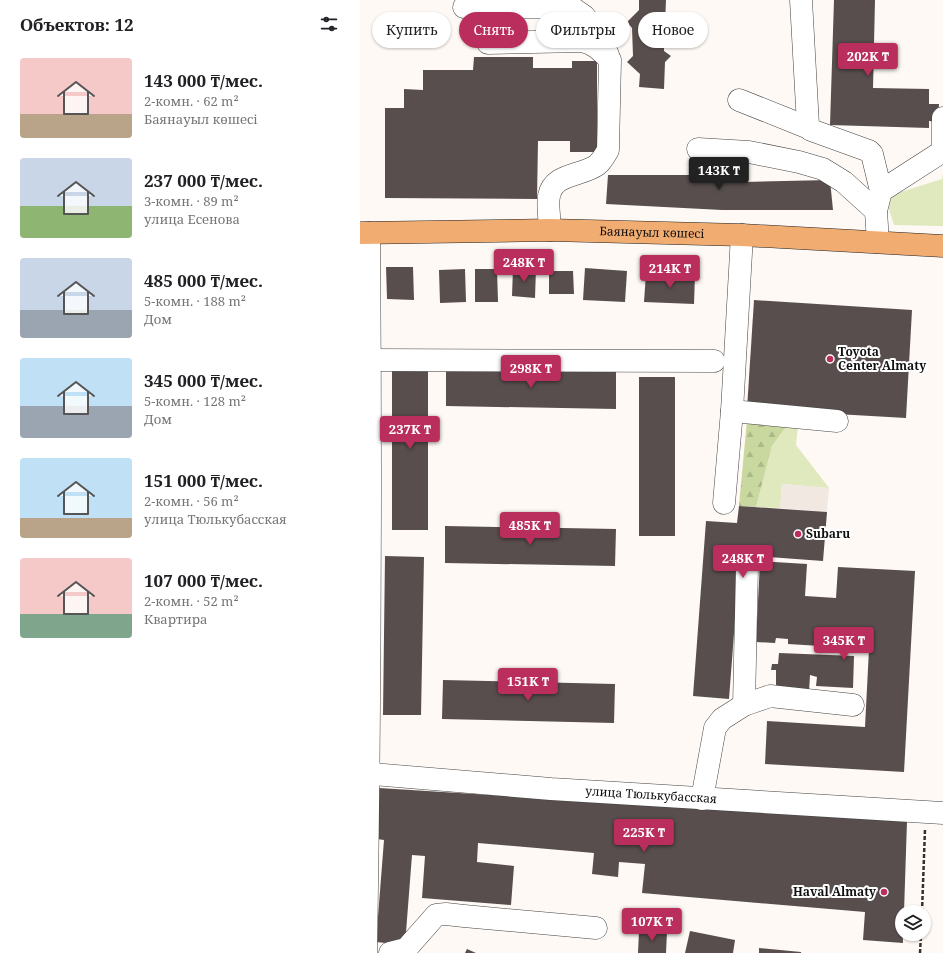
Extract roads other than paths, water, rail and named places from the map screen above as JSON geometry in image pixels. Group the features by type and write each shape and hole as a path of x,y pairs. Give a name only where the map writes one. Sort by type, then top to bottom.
{"main road":[{"name":"Баянауыл көшесі","path":"364,233 550,230 742,236 943,246"}],"street":[{"path":"801,0 809,128"},
{"path":"464,7 571,7 584,16 593,27 610,60 608,150 603,159 596,165 560,180 553,187 549,196 550,230"},
{"path":"528,42 582,41 598,47 610,60"},
{"path":"739,100 811,130 869,151 873,158 878,201 878,242"},
{"path":"878,201 943,150 943,118"},
{"path":"698,149 749,152 799,162 823,169 878,201"},
{"path":"364,233 370,360 365,774 366,953"},
{"path":"724,503 732,411 742,236"},
{"path":"370,360 714,361"},
{"path":"732,411 837,422"},
{"path":"744,705 747,567"},
{"path":"702,799 715,728 722,719 744,705 770,696 853,704"},
{"name":"улица Тюлькубасская","path":"365,774 551,789 943,813"},
{"path":"390,953 406,949 436,915 446,914 596,928"}],"place":[{"name":"Toyota Center Almaty","path":"830,359"},
{"name":"Subaru","path":"798,534"},
{"name":"Haval Almaty","path":"884,892"}]}
